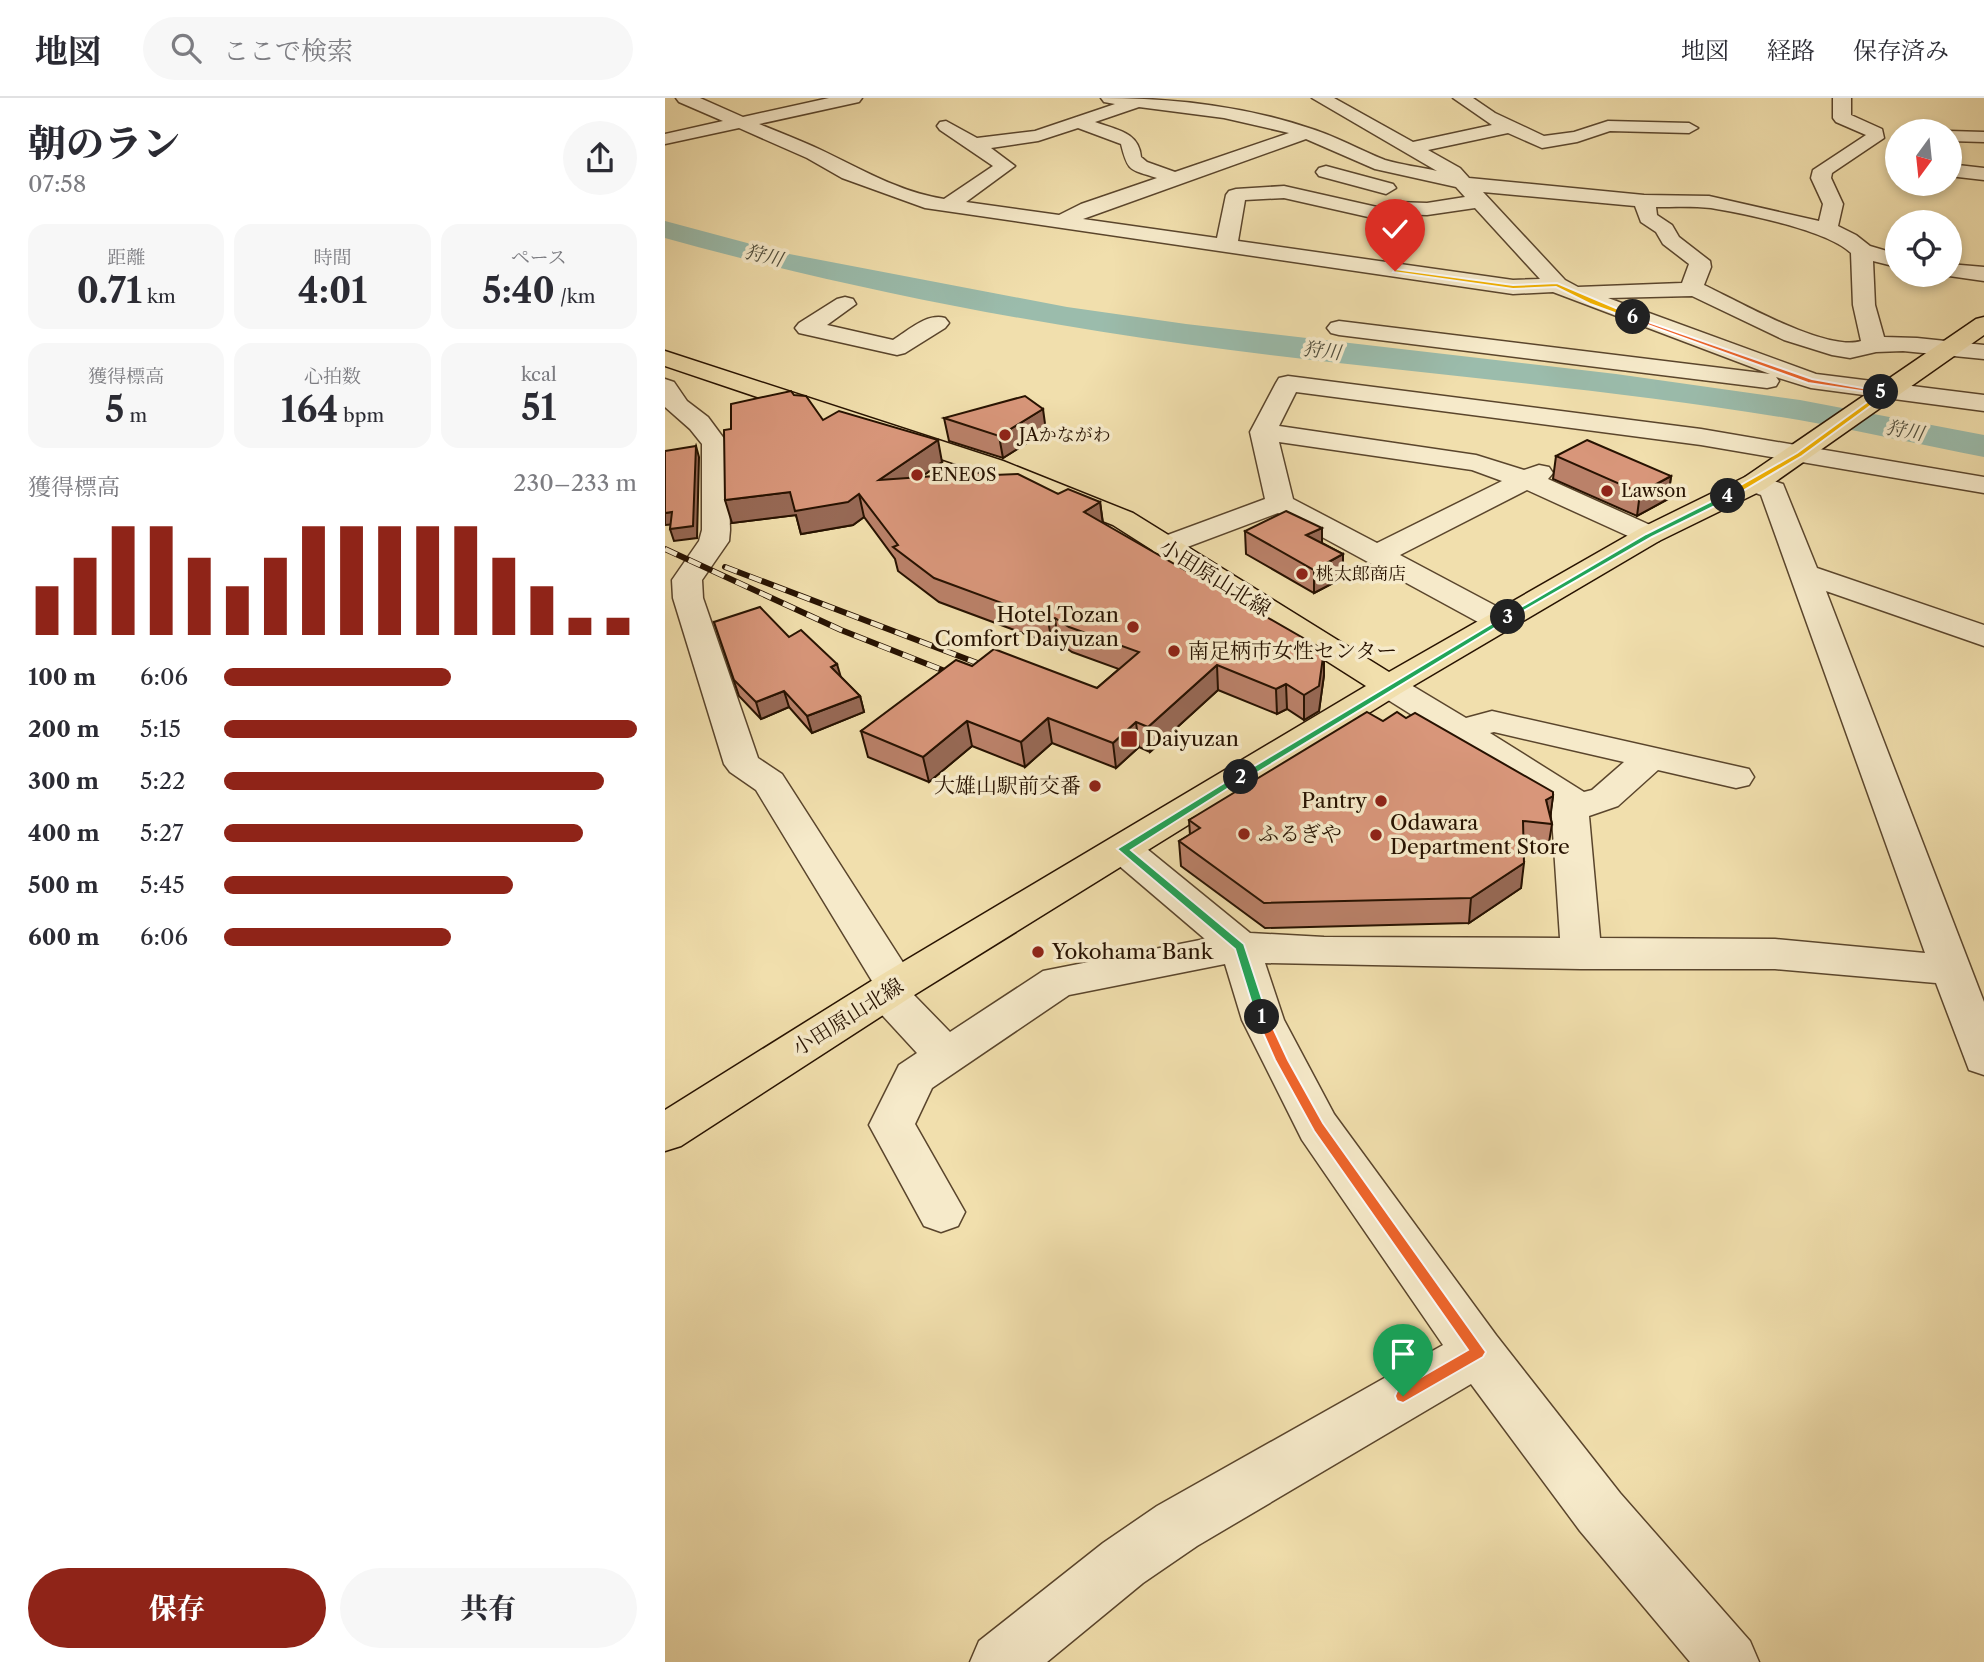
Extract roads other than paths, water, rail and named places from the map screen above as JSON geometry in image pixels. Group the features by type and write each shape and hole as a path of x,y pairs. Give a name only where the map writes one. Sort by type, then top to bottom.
{"main road":[{"path":"1389,686 1649,535 1755,483 1802,453 1984,324"},
{"name":"小田原山北線","path":"665,358 993,467 1123,519 1389,686 891,989 665,1133"}],"street":[{"path":"685,98 814,154 849,174 911,199 946,206 1513,287 1696,289 1787,333 1849,351 1874,345 1984,352"},
{"path":"665,139 853,98"},
{"path":"1110,98 1234,115 1307,133 1382,165 1464,183"},
{"path":"1221,98 1234,115"},
{"path":"1321,98 1453,172 1564,288 1811,381 1879,397 1984,403"},
{"path":"1462,98 1509,127 1542,142"},
{"path":"1842,98 1842,118 1876,133 1885,133"},
{"path":"976,144 1038,136 1137,102"},
{"path":"1081,123 1127,140 1131,145 1132,159 1140,166 1175,177"},
{"path":"1524,154 1542,142 1577,137 1608,126 1689,128"},
{"path":"946,127 1006,166 946,206"},
{"path":"1412,148 1509,127"},
{"path":"1062,222 1088,208 1307,133"},
{"path":"1827,229 1833,204 1821,178 1823,170 1875,138 1876,133"},
{"path":"1962,136 1984,137"},
{"path":"1284,192 1362,158"},
{"path":"1962,172 1984,174"},
{"path":"1325,173 1390,188 1464,183 1525,183 1644,201 1709,202 1827,229 1849,239 1862,251 1885,258"},
{"path":"1226,246 1236,195 1284,192 1377,213 1395,208 1427,209 1517,197 1525,183"},
{"path":"1644,201 1648,218 1665,229 1670,240 1699,261 1700,267 1693,284 1696,289"},
{"path":"1345,263 1362,241 1377,213"},
{"path":"1862,251 1864,305 1874,345"},
{"path":"1962,271 1984,274"},
{"path":"845,304 807,328 897,348 937,323"},
{"path":"1339,328 1789,384 1811,381"},
{"path":"1280,503 1263,432 1289,383 1802,453 1984,485"},
{"path":"665,387 677,406 699,423 715,444 714,541 687,580 677,600 741,764 769,782 891,989 946,1056"},
{"path":"1379,554 1527,480 1567,456 1583,421"},
{"path":"1263,432 1452,457 1527,480 1649,535"},
{"path":"1755,483 1773,490 1983,1052"},
{"path":"1164,546 1280,503 1500,621"},
{"path":"1803,573 1984,636"},
{"path":"1389,686 1569,797 1581,954"},
{"path":"1462,731 1492,721 1736,777"},
{"path":"1570,809 1605,798 1652,757"},
{"path":"1123,849 1240,947 1263,1020 1318,1127 1478,1352 1600,1512 1729,1662"},
{"path":"941,1212 892,1125 915,1077 1058,982 1240,947 1324,951 1775,954 1951,971"},
{"path":"1000,1662 1123,1563 1177,1526 1478,1352"}],"waterway":[{"name":"狩川","path":"665,229 781,261 1067,316 1186,334 1616,384 1800,410 1984,446"}],"railway":[{"path":"665,549 841,630 960,677"},
{"path":"725,567 993,669"}],"place":[{"name":"JAかながわ","path":"1005,435"},
{"name":"ENEOS","path":"917,475"},
{"name":"Lawson","path":"1607,491"},
{"name":"桃太郎商店","path":"1302,574"},
{"name":"Hotel Tozan Comfort Daiyuzan","path":"1133,627"},
{"name":"南足柄市女性センター","path":"1174,651"},
{"name":"Daiyuzan","path":"1129,739"},
{"name":"大雄山駅前交番","path":"1095,786"},
{"name":"Pantry","path":"1381,801"},
{"name":"ふるぎや","path":"1244,834"},
{"name":"Odawara Department Store","path":"1376,835"},
{"name":"Yokohama Bank","path":"1038,952"}]}
